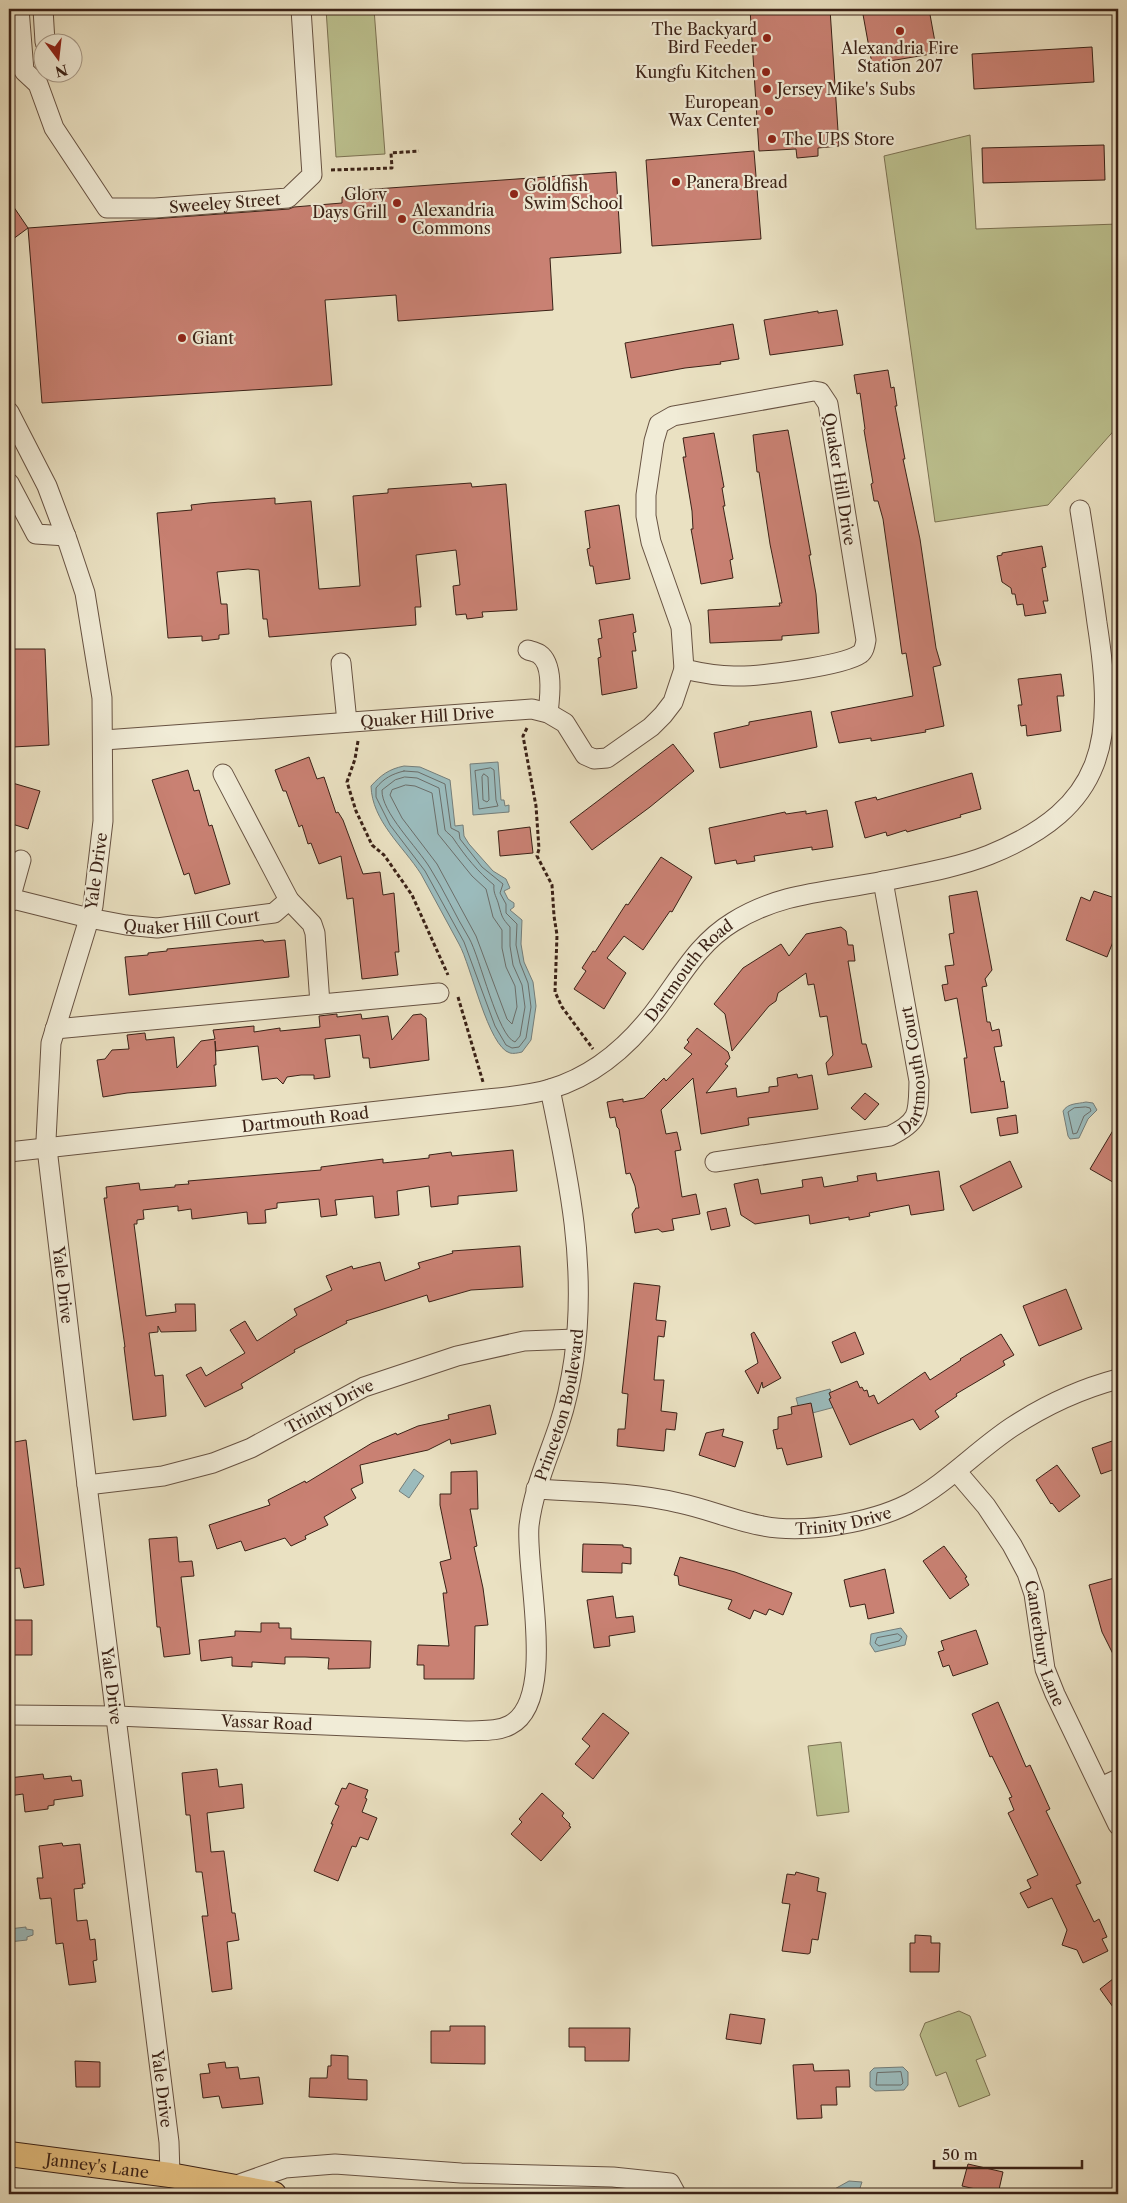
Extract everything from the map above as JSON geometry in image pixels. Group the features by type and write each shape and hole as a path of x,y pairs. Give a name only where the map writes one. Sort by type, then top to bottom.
{"main road":[{"name":"Janney's Lane","path":"9,2154 170,2174 274,2194"}],"street":[{"name":"Sweeley Street","path":"19,9 24,71 32,74"},
{"path":"43,9 44,32"},
{"path":"301,9 312,171"},
{"name":"Sweeley Street","path":"42,82 54,128 107,208 155,208 288,198 312,175 312,171"},
{"name":"Quaker Hill Drive","path":"104,740 525,710 548,713 564,723 585,755 594,759 607,758 663,715 673,702 684,670 682,627 651,542 646,516 646,496 654,441 659,424 673,416 785,396 820,392 828,404 866,640 864,649 859,655 833,664 758,676 709,675 684,670"},
{"name":"Yale Drive","path":"9,412 47,486 85,593 96,650 102,698 104,740 103,821 93,906 55,1029 49,1058 47,1148 169,2142 170,2174"},
{"path":"9,482 36,534 66,536"},
{"name":"Dartmouth Road","path":"9,1152 487,1100 550,1089 584,1075 604,1063 628,1044 661,1004 699,950 718,931 765,904 806,894 883,881 951,866 988,855 1020,840 1069,806 1086,782 1100,752 1104,731 1105,672 1080,510"},
{"path":"528,650 539,653 546,661 551,691 548,713"},
{"path":"341,663 351,722"},
{"path":"223,774 289,900 312,924 315,933 320,1004"},
{"path":"9,900 20,860"},
{"name":"Dartmouth Court","path":"715,1162 890,1136 903,1130 916,1118 919,1081 883,881"},
{"name":"Quaker Hill Court","path":"9,900 89,918 156,928 274,913 289,900"},
{"path":"55,1029 320,1004 448,988"},
{"name":"Princeton Boulevard","path":"521,1716 525,1712 534,1684 536,1613 529,1541 532,1508 536,1489 560,1422 574,1358 578,1318 579,1261 574,1206 550,1089"},
{"name":"Trinity Drive","path":"87,1485 163,1476 213,1463 251,1448 364,1387 457,1356 524,1341 575,1340"},
{"name":"Trinity Drive","path":"536,1489 621,1494 680,1502 764,1527 799,1529 848,1523 906,1504 957,1472 1010,1428 1037,1412 1072,1395 1118,1379"},
{"name":"Canterbury Lane","path":"957,1472 986,1506 1012,1545 1027,1573 1034,1594 1045,1669 1055,1694 1118,1825"},
{"name":"Vassar Road","path":"9,1715 117,1716 466,1731 499,1729 510,1725 521,1716"},
{"path":"1101,1787 1118,1779"},
{"path":"234,2186 285,2168 335,2164 461,2173 613,2177 661,2181 670,2183 676,2194"}],"path":[{"path":"1113,125 1118,124"},
{"path":"312,171 392,168 391,153 419,151"},
{"path":"525,710 527,729 523,736 536,806 539,849 537,856 552,885 557,935 555,992 562,1007 604,1063"},
{"path":"351,722 358,745 347,782 356,811 372,845 384,855 412,895 448,988 487,1100"}],"green space":[{"path":"326,9 374,9 385,154 336,157"},
{"path":"970,135 976,229 1118,224 1118,426 1048,505 935,522 884,156"},
{"path":"841,1742 849,1812 817,1816 808,1746"},
{"path":"959,2011 970,2016 986,2056 976,2060 990,2095 959,2107 946,2072 936,2076 920,2035 925,2023"}],"water":[{"path":"498,762 501,800 504,800 505,806 509,805 509,812 473,815 470,764"},
{"path":"404,766 420,767 450,780 455,826 463,825 464,836 469,844 493,871 506,879 510,888 504,891 508,899 514,903 514,907 510,910 522,920 521,944 524,962 533,982 536,1006 531,1040 522,1052 510,1053 502,1047 494,1036 459,944 421,874 390,833 377,811 371,786 386,773"},
{"path":"1086,1102 1093,1103 1097,1110 1088,1119 1079,1138 1070,1139 1063,1111 1070,1105"},
{"path":"830,1389 835,1407 801,1416 796,1398"},
{"path":"414,1469 424,1476 409,1498 399,1491"},
{"path":"901,1628 907,1636 905,1645 875,1652 870,1644 871,1634"},
{"path":"26,1927 26,1929 33,1930 33,1935 27,1937 27,1940 9,1942 9,1929"},
{"path":"903,2067 908,2072 908,2085 904,2090 875,2091 870,2087 870,2072 874,2068"},
{"path":"849,2181 862,2182 860,2188 865,2194 830,2194 831,2191"}],"building":[{"path":"750,9 830,9 839,146 818,148 818,156 797,158 796,149 759,151"},
{"name":"Alexandria Fire Station 207","path":"862,9 929,9 937,53 872,64"},
{"path":"1092,47 1094,82 974,89 972,54"},
{"path":"1104,145 1105,180 983,183 982,148"},
{"path":"754,151 761,239 652,246 646,160"},
{"name":"Giant","path":"616,172 621,253 550,258 553,310 398,321 396,295 325,300 332,385 42,403 28,228 289,209 342,203 342,197 362,196 361,190"},
{"path":"9,200 28,228 9,242"},
{"path":"837,310 843,345 770,355 764,320 818,311 818,313"},
{"path":"733,324 739,359 720,362 721,364 685,368 631,378 625,343"},
{"path":"888,370 891,388 894,387 897,406 895,406 905,459 903,459 920,539 936,648 941,665 933,667 944,726 925,730 926,732 871,741 871,738 839,743 831,712 913,696 906,653 902,654 883,519 878,501 874,501 860,393 857,394 854,375"},
{"path":"788,430 811,555 809,555 816,594 819,633 782,636 782,640 710,643 708,610 780,606 779,603 782,603 770,544 759,472 757,472 753,435"},
{"path":"714,433 724,487 722,488 725,506 723,506 733,559 730,560 733,578 701,584 691,529 693,529 692,511 683,457 686,457 683,438"},
{"path":"471,483 472,487 506,484 517,610 482,612 483,617 467,619 466,614 456,615 453,586 460,585 456,550 416,555 421,607 415,607 416,625 269,637 267,619 263,619 259,570 248,569 217,572 221,604 227,604 229,634 219,635 219,639 202,641 202,636 168,638 157,513 192,510 191,505 208,503 275,498 275,504 311,501 319,589 360,586 353,496 388,493 388,489"},
{"path":"619,505 630,579 596,584 593,566 590,566 587,549 590,548 585,511"},
{"path":"1042,546 1046,567 1042,568 1048,601 1043,601 1046,613 1025,616 1023,604 1017,605 1015,594 1012,594 1011,588 1002,582 997,556 1002,555 1002,553"},
{"path":"633,614 636,632 633,633 636,651 632,651 637,688 602,695 598,658 601,657 598,639 602,638 599,620"},
{"path":"9,649 45,649 49,745 13,747"},
{"path":"1061,674 1064,696 1057,696 1061,731 1027,736 1026,725 1021,726 1018,705 1022,705 1018,679"},
{"path":"811,711 817,747 720,768 714,733 749,725 749,722"},
{"path":"673,744 694,771 650,807 592,850 570,822"},
{"path":"309,757 317,779 324,777 336,813 338,812 343,820 363,874 380,872 383,895 394,893 399,952 395,952 398,975 362,979 353,898 347,899 341,856 319,864 311,843 308,844 302,825 299,827 286,791 283,791 275,770"},
{"path":"188,770 194,791 199,790 209,826 212,825 230,884 195,894 189,873 184,875 152,780"},
{"path":"972,773 981,809 960,815 961,817 907,832 906,830 887,836 886,832 865,838 855,802 876,797 877,800"},
{"path":"9,782 40,791 28,829 9,823"},
{"path":"827,810 833,847 812,850 812,847 754,856 755,861 737,864 736,860 715,864 709,828 785,812 786,814 806,811 806,814"},
{"path":"530,827 533,853 500,856 498,831"},
{"path":"661,857 692,877 672,912 670,911 643,950 624,936 607,958 626,973 604,1009 574,989 586,971 582,968 593,951 595,952 626,904 628,905"},
{"path":"977,891 992,970 985,979 987,986 982,987 987,1022 990,1022 992,1031 999,1029 1002,1046 994,1047 1001,1082 1004,1081 1008,1108 971,1113 964,1058 967,1058 957,998 945,1001 942,985 948,984 945,966 954,965 949,934 954,933 949,896"},
{"path":"1094,891 1118,899 1118,929 1107,957 1066,940 1081,897 1090,901"},
{"path":"841,927 846,931 848,945 853,945 855,961 848,961 862,1044 866,1044 872,1067 828,1075 826,1063 833,1055 827,1016 820,1017 814,984 808,985 806,973 778,993 776,1001 769,1006 732,1051 725,1014 714,1004 743,968 781,944 789,956 806,934"},
{"path":"263,940 264,942 285,940 289,977 129,995 125,957 148,955 148,953 167,951 167,949"},
{"path":"337,1014 337,1017 361,1014 362,1019 388,1016 392,1040 413,1015 421,1014 426,1018 429,1060 370,1068 369,1058 363,1058 360,1035 325,1039 330,1077 314,1079 314,1075 301,1075 287,1077 283,1084 277,1078 262,1080 258,1046 216,1051 215,1041 216,1065 214,1065 216,1086 127,1093 103,1097 97,1060 105,1059 112,1050 129,1049 127,1035 145,1033 146,1040 174,1037 177,1068 201,1041 215,1039 213,1030 254,1026 254,1032 280,1028 280,1031 320,1027 319,1016"},
{"path":"697,1028 728,1052 730,1058 725,1064 728,1066 706,1093 736,1088 737,1097 769,1092 769,1087 778,1086 777,1078 797,1074 798,1078 812,1075 818,1109 748,1118 749,1125 701,1134 693,1078 661,1110 666,1134 677,1132 681,1150 675,1151 682,1197 696,1194 700,1214 672,1219 674,1230 662,1232 658,1229 635,1233 632,1214 636,1208 639,1208 635,1186 630,1173 626,1174 619,1129 615,1117 610,1118 607,1102 623,1099 623,1102 644,1098 664,1078 666,1081 692,1054 684,1048 689,1042 687,1040"},
{"path":"865,1093 879,1104 865,1120 851,1108"},
{"path":"1016,1115 1018,1133 1000,1136 997,1118"},
{"path":"1118,1122 1118,1185 1090,1169"},
{"path":"513,1150 517,1191 458,1196 458,1204 431,1207 429,1186 397,1191 399,1215 375,1218 373,1196 335,1200 337,1215 321,1217 319,1199 277,1203 277,1208 265,1210 266,1223 248,1224 247,1212 192,1219 191,1209 178,1211 178,1206 143,1210 144,1219 137,1220 137,1224 134,1224 146,1316 176,1312 175,1304 195,1304 196,1331 161,1332 158,1326 158,1332 149,1333 155,1376 163,1375 166,1416 133,1420 125,1347 104,1198 107,1198 106,1187 139,1183 140,1190 175,1187 175,1185 189,1184 188,1181 321,1170 321,1167 383,1159 383,1163 429,1158 429,1155 451,1152 452,1156"},
{"path":"1010,1161 1022,1187 973,1211 960,1186"},
{"path":"939,1171 944,1210 911,1215 909,1205 869,1213 870,1216 849,1220 849,1217 810,1224 809,1215 755,1224 741,1215 734,1184 758,1179 761,1194 803,1187 802,1180 822,1177 824,1187 858,1181 857,1176 876,1173 877,1181"},
{"path":"726,1208 730,1226 711,1230 707,1212"},
{"path":"520,1246 523,1287 471,1290 429,1302 427,1295 346,1321 347,1323 294,1350 295,1352 241,1384 243,1388 205,1407 186,1375 201,1367 206,1376 245,1353 230,1330 245,1321 257,1341 297,1315 294,1309 332,1290 326,1276 352,1266 353,1269 380,1262 385,1281 420,1268 418,1263 453,1253 452,1251"},
{"path":"634,1283 660,1286 656,1320 666,1321 664,1337 658,1336 654,1380 664,1380 661,1411 677,1413 675,1430 666,1429 664,1451 617,1446 618,1429 625,1429 628,1394 622,1393"},
{"path":"1066,1289 1082,1329 1039,1346 1023,1306"},
{"path":"754,1332 781,1378 763,1388 762,1382 758,1394 745,1371 758,1363 751,1334"},
{"path":"855,1332 864,1354 841,1363 832,1342"},
{"path":"1001,1334 1014,1355 1003,1361 1005,1365 956,1394 957,1396 935,1411 939,1417 920,1430 913,1419 850,1445 829,1399 831,1398 829,1393 857,1381 860,1388 862,1387 864,1391 867,1390 869,1397 874,1395 878,1404 925,1372 930,1380"},
{"path":"811,1403 822,1457 787,1465 782,1448 777,1449 773,1430 778,1429 778,1417 792,1414 791,1407"},
{"path":"490,1405 496,1434 451,1444 450,1439 428,1450 360,1465 363,1483 351,1489 356,1498 324,1517 328,1525 305,1536 306,1539 291,1546 285,1538 245,1551 241,1541 217,1549 209,1525 270,1505 268,1500 305,1481 306,1483 372,1443 418,1426 449,1419 448,1415"},
{"path":"724,1429 722,1436 743,1442 735,1467 699,1455 706,1433"},
{"path":"1118,1439 1118,1468 1101,1474 1092,1448"},
{"path":"26,1440 44,1585 24,1588 20,1568 9,1569 9,1443"},
{"path":"1057,1465 1080,1496 1059,1512 1051,1504 1036,1480"},
{"path":"477,1471 478,1509 470,1509 477,1546 474,1547 483,1588 488,1625 475,1626 474,1679 424,1679 424,1665 417,1665 418,1645 449,1646 443,1593 447,1593 440,1562 451,1559 440,1505 440,1494 451,1494 451,1472"},
{"path":"177,1537 179,1562 192,1561 194,1576 181,1577 190,1654 164,1657 160,1627 157,1627 149,1539"},
{"path":"583,1544 623,1545 623,1547 631,1548 631,1564 622,1563 622,1573 582,1572"},
{"path":"944,1546 967,1577 965,1578 969,1585 950,1599 923,1561"},
{"path":"680,1557 735,1572 792,1593 783,1615 769,1609 766,1615 754,1610 750,1619 728,1609 732,1600 679,1585 678,1576 674,1575"},
{"path":"885,1569 894,1613 868,1619 865,1604 850,1607 844,1580"},
{"path":"1118,1577 1118,1664 1102,1632 1089,1585"},
{"path":"613,1596 616,1618 633,1616 635,1632 609,1636 610,1646 594,1648 587,1600"},
{"path":"9,1620 32,1620 32,1655 9,1655"},
{"path":"261,1623 279,1623 279,1628 291,1628 291,1639 371,1641 370,1668 328,1669 329,1658 305,1657 285,1657 285,1664 252,1662 252,1667 232,1666 232,1657 201,1661 199,1640 235,1636 235,1631 261,1632"},
{"path":"976,1630 988,1664 953,1676 949,1665 943,1667 938,1652 944,1650 941,1641"},
{"path":"998,1702 1026,1767 1030,1765 1050,1809 1046,1811 1081,1883 1076,1885 1094,1922 1099,1919 1107,1937 1102,1939 1108,1951 1083,1963 1077,1950 1062,1945 1067,1930 1052,1898 1028,1908 1020,1893 1031,1888 1027,1880 1038,1875 1008,1813 1014,1810 1009,1798 1012,1797 992,1756 990,1757 972,1714"},
{"path":"603,1713 629,1733 593,1779 575,1764 590,1746 582,1739"},
{"path":"217,1769 219,1787 242,1784 244,1808 207,1813 211,1852 224,1851 232,1913 235,1913 239,1940 227,1942 232,1989 212,1992 202,1916 208,1916 202,1872 196,1872 190,1815 186,1815 182,1773"},
{"path":"43,1774 44,1779 71,1776 72,1781 81,1780 83,1796 54,1800 54,1805 48,1806 48,1809 25,1812 23,1794 9,1796 9,1778"},
{"path":"349,1783 368,1790 362,1812 377,1818 368,1840 360,1837 356,1847 352,1846 338,1881 314,1871 339,1806 335,1804 342,1788 346,1789"},
{"path":"542,1793 564,1813 562,1816 571,1827 541,1861 511,1834 522,1822 519,1819"},
{"path":"62,1843 63,1846 80,1844 85,1884 82,1884 83,1888 74,1889 77,1921 87,1920 90,1940 95,1939 97,1960 93,1961 96,1982 69,1985 63,1943 56,1944 51,1898 40,1899 37,1878 43,1878 39,1846"},
{"path":"796,1872 819,1878 817,1891 826,1893 818,1940 812,1939 810,1953 808,1954 782,1951 790,1904 782,1903 787,1874 795,1875"},
{"path":"915,1935 931,1936 931,1943 940,1943 939,1972 910,1972 910,1943 915,1943"},
{"path":"1118,1975 1118,2014 1100,1989"},
{"path":"730,2014 765,2019 761,2044 726,2039"},
{"path":"450,2026 485,2026 485,2064 431,2063 431,2031 450,2031"},
{"path":"569,2028 630,2028 629,2061 585,2061 585,2047 569,2047"},
{"path":"331,2055 348,2056 348,2079 367,2080 367,2100 309,2097 310,2078 327,2078 328,2066 331,2066"},
{"path":"75,2061 100,2062 100,2087 76,2087"},
{"path":"225,2062 226,2068 238,2067 240,2079 259,2077 263,2104 222,2108 219,2096 203,2098 200,2074 210,2073 208,2064"},
{"path":"813,2064 814,2071 849,2070 850,2087 836,2087 837,2105 821,2105 822,2118 797,2119 793,2065"},
{"path":"968,2164 1003,2172 998,2194 962,2186"}],"place":[{"name":"Alexandria Fire Station 207","path":"900,31"},
{"name":"The Backyard Bird Feeder","path":"767,38"},
{"name":"Kungfu Kitchen","path":"766,72"},
{"name":"Jersey Mike's Subs","path":"767,89"},
{"name":"European Wax Center","path":"769,111"},
{"name":"The UPS Store","path":"772,139"},
{"name":"Panera Bread","path":"676,182"},
{"name":"Goldfish Swim School","path":"514,194"},
{"name":"Glory Days Grill","path":"397,203"},
{"name":"Alexandria Commons","path":"402,219"},
{"name":"Giant","path":"182,338"}]}
